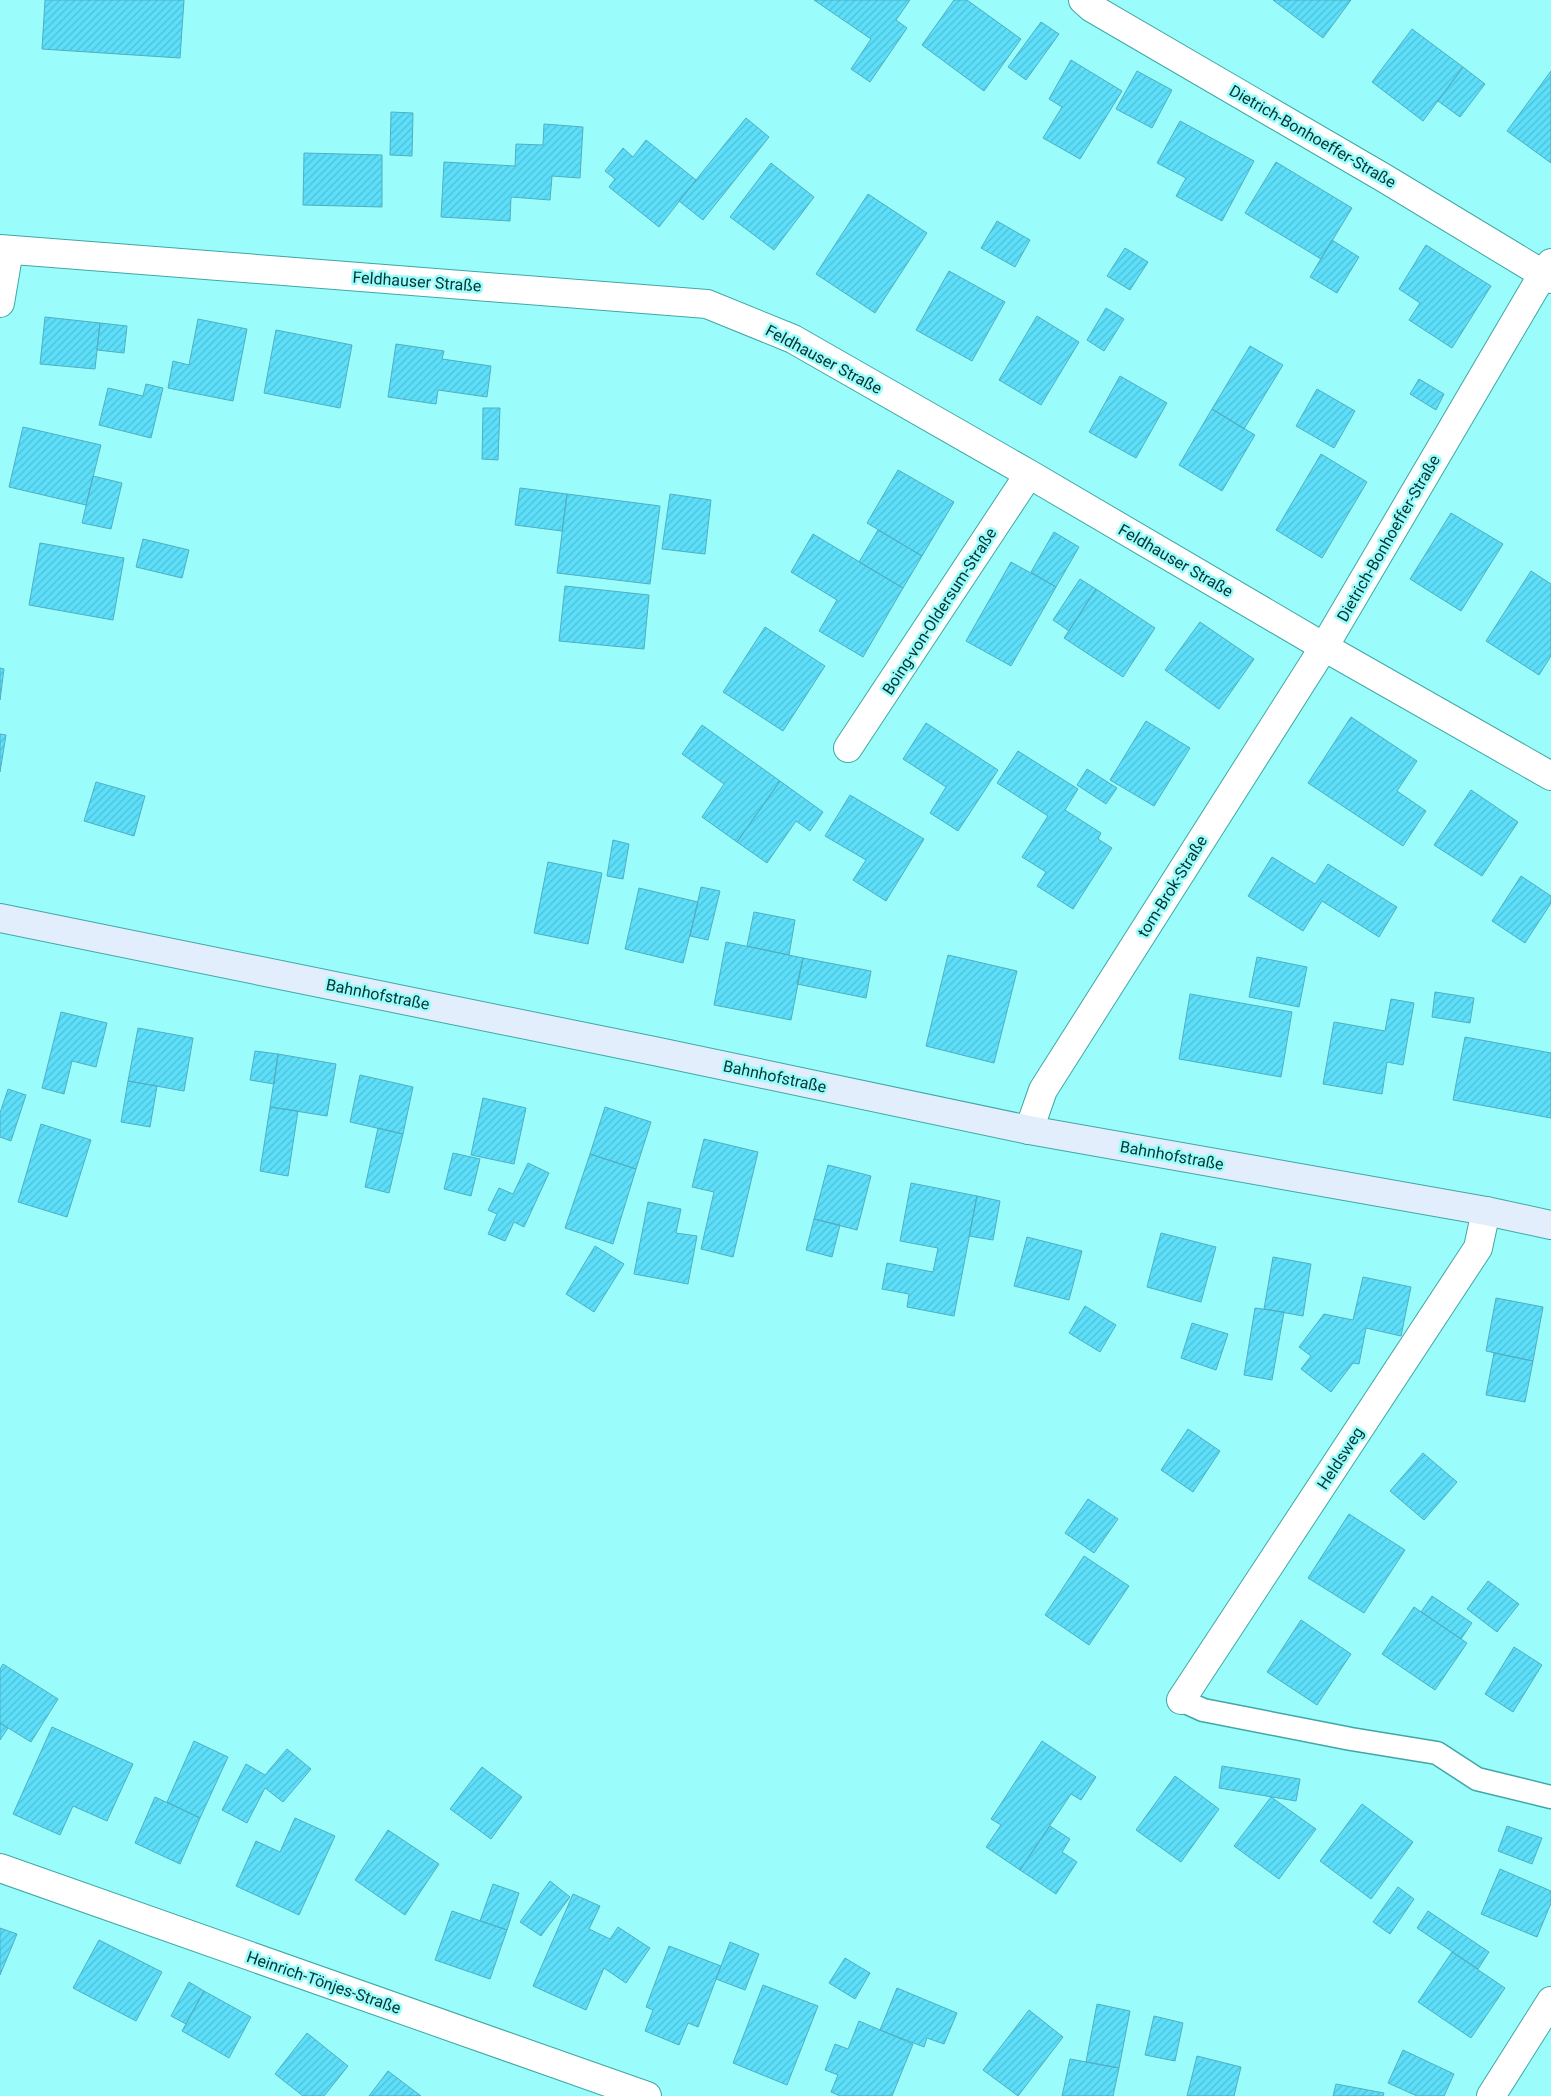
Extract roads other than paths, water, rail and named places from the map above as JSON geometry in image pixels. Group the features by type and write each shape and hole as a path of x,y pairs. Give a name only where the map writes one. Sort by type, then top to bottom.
{"street":[{"name":"Dietrich-Bonhoeffer-Straße","path":"1083,0 1092,8 1548,272 1324,647"},
{"path":"0,303 5,249"},
{"name":"Feldhauser Straße","path":"5,249 706,304 793,340 1029,474 1324,647 1551,776"},
{"name":"Boing-von-Oldersum-Straße","path":"848,748 1029,474"},
{"name":"tom-Brok-Straße","path":"1029,1130 1043,1090 1324,647"},
{"name":"Bahnhofstraße","path":"0,918 654,1051 1029,1130 1486,1211 1551,1225"},
{"name":"Heldsweg","path":"1181,1700 1478,1248 1486,1211"},
{"name":"Heinrich-Tönjes-Straße","path":"0,1868 647,2096"},
{"path":"1491,2096 1551,2001"}],"lane":[{"path":"1181,1700 1203,1710 1351,1739 1437,1753 1476,1779 1551,1796"}]}
